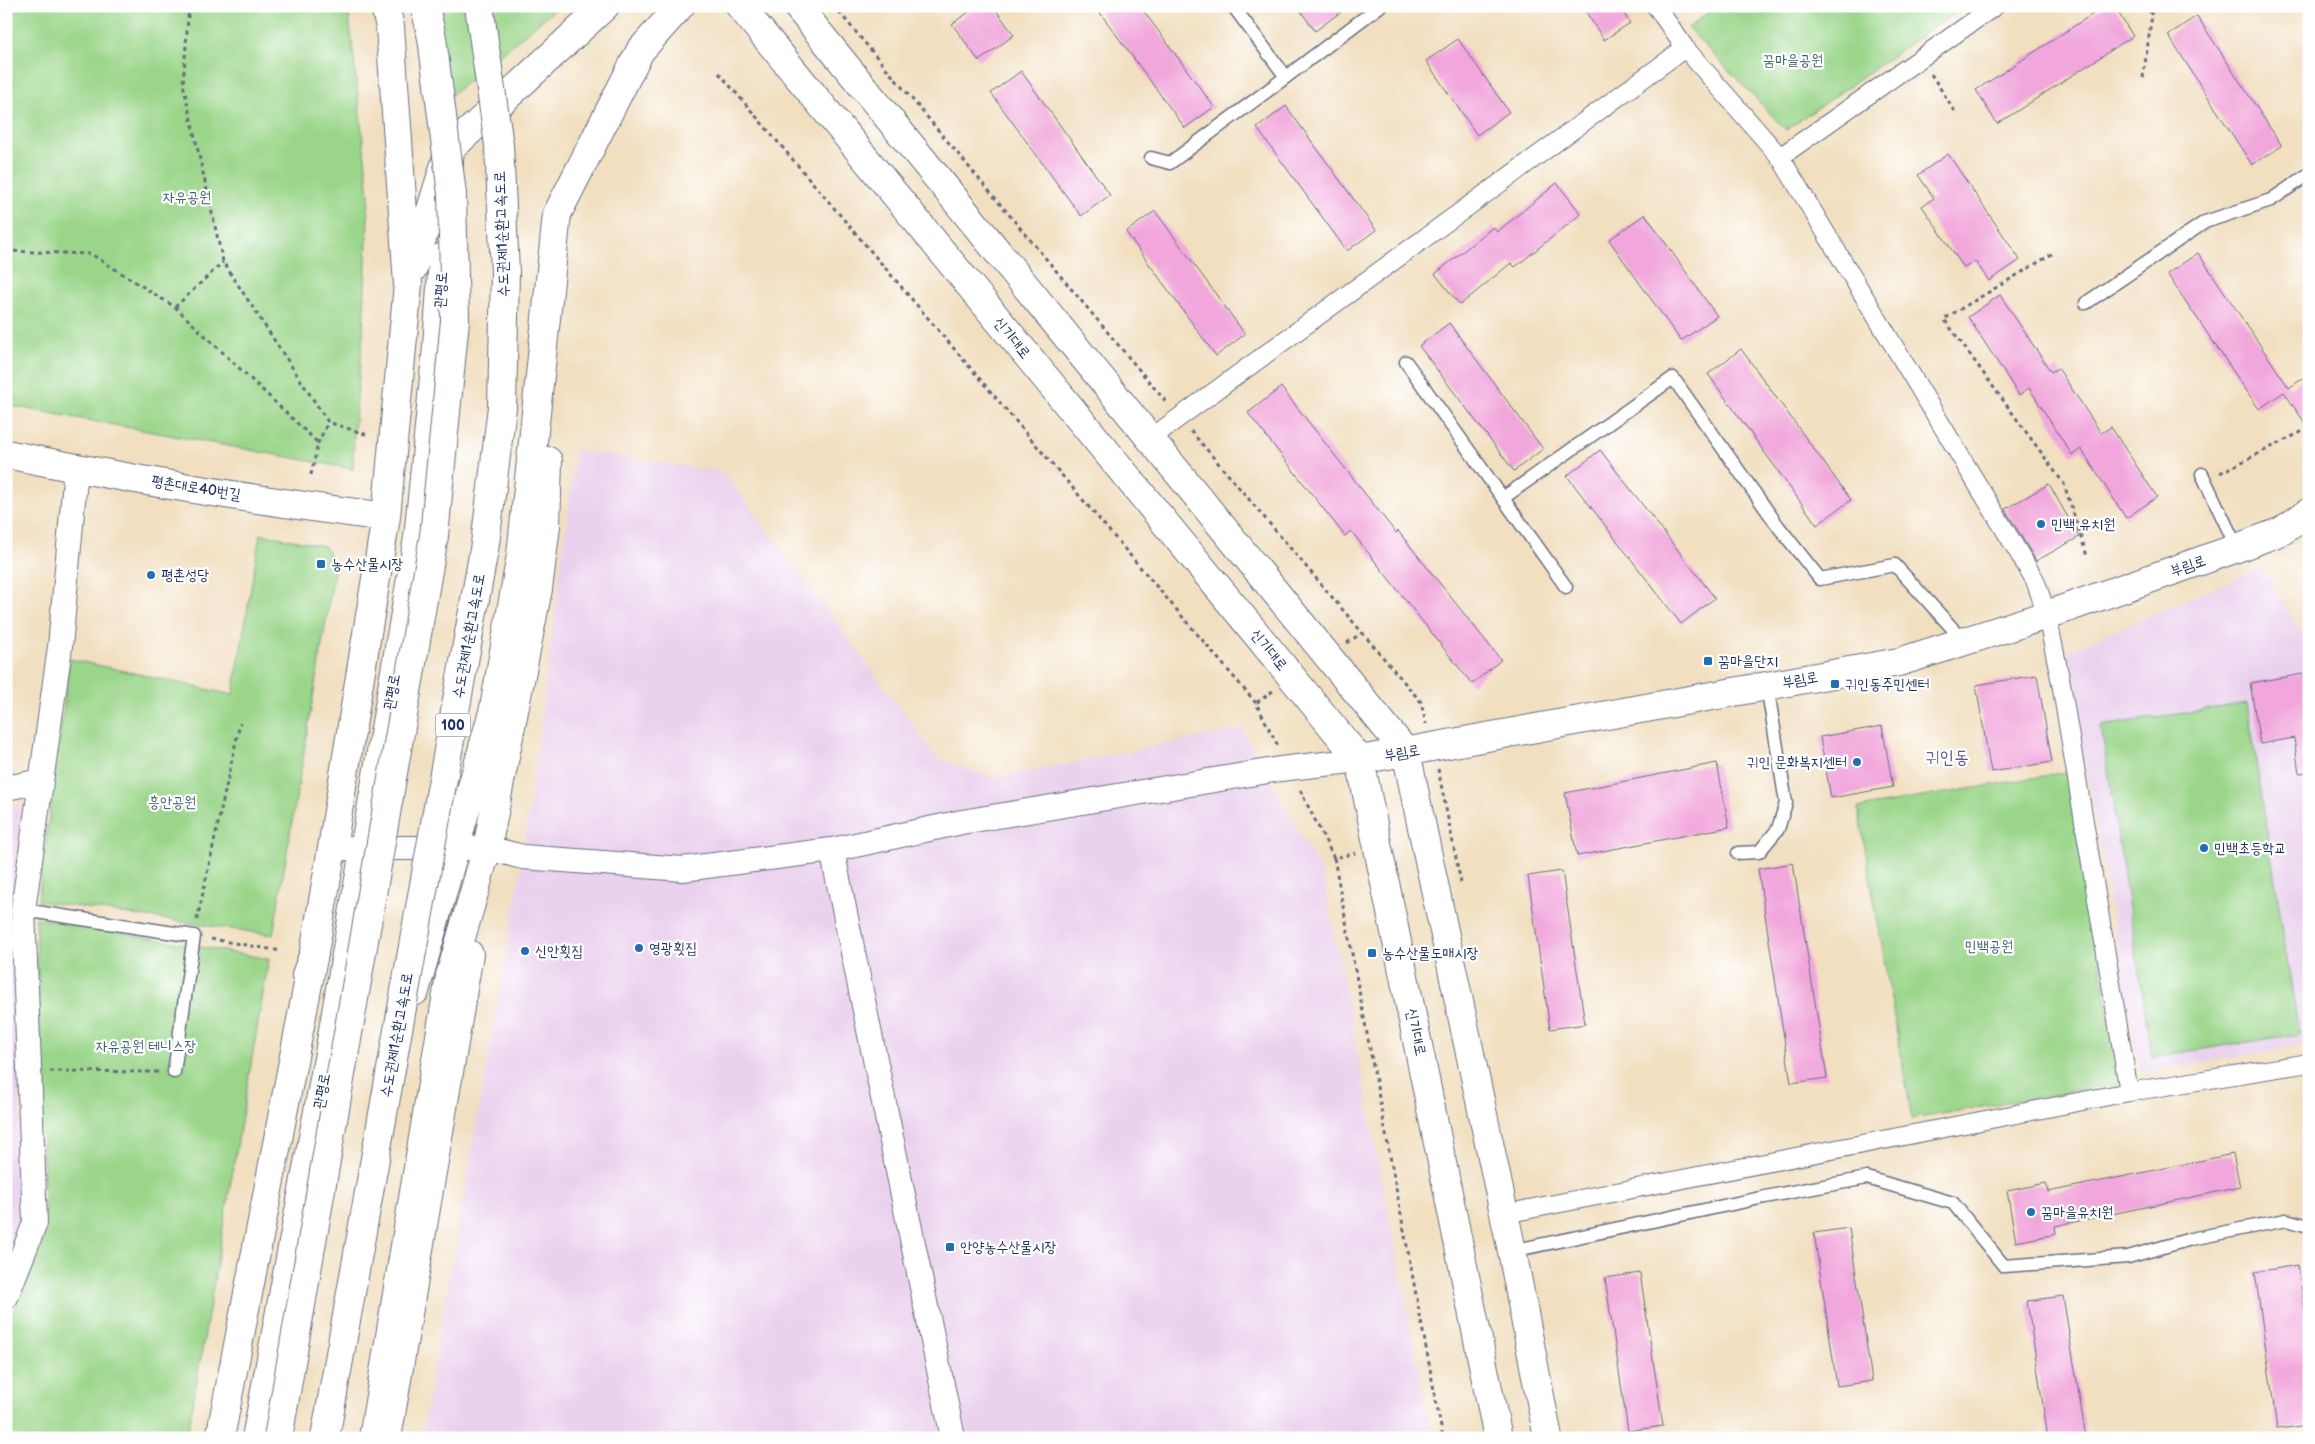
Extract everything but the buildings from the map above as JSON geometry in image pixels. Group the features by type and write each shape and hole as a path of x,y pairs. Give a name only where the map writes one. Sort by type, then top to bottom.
{"main road":[{"path":"220,1438 226,1398 314,953 386,517 408,284 390,27 385,6"},
{"path":"416,6 450,149"},
{"path":"278,1438 434,536 454,310 452,194 432,38 425,6"},
{"name":"수도권제1순환고속도로","path":"325,1438 486,544 502,407 505,272 499,145 479,6"},
{"path":"408,284 450,149 605,6"},
{"path":"336,1438 402,1040 494,708 521,554 558,214 640,51 680,6"},
{"name":"신기대로","path":"740,6 1360,760 1498,1438"},
{"path":"797,6 1406,752 1512,1251 1548,1438"},
{"name":"관평로","path":"256,1438 366,850 418,538 437,347 450,149"},
{"path":"378,1434 487,848 538,589 546,526 558,214"},
{"name":"평촌대로40번길","path":"6,454 76,468 307,507 386,517"},
{"name":"부림로","path":"1360,760 1899,662 1963,640 2048,615 2237,548 2282,530 2309,512"},
{"path":"344,774 400,648"},
{"path":"378,1434 450,976 487,848 494,708"},
{"path":"213,1438 286,1034 314,953"}],"street":[{"path":"1656,6 1685,48 1780,157 2035,580 2048,615 2129,1092"},
{"path":"1780,157 1995,6"},
{"path":"1151,438 1685,48"},
{"path":"6,1298 35,1223 23,910 60,647 76,468"},
{"path":"332,848 366,850 487,848 523,858 683,869 832,850 962,822 1280,769 1360,760"},
{"path":"6,788 41,781"},
{"path":"832,850 953,1438"},
{"path":"1504,1214 2129,1092 2309,1062"}],"lane":[{"path":"1233,6 1286,76"},
{"path":"1151,158 1170,163 1380,6"},
{"path":"2086,303 2205,222 2271,200 2309,174"},
{"path":"1406,362 1566,587"},
{"path":"1503,498 1673,378 1778,526 1820,578 1895,565 1963,640"},
{"path":"2204,477 2237,548"},
{"path":"1738,854 1759,852 1778,829 1786,803 1767,686"},
{"path":"23,910 194,936 174,1072"},
{"path":"1512,1251 1765,1197 1867,1178 1953,1203 2004,1266 2128,1257 2191,1238 2286,1220 2309,1226"}],"path":[{"path":"189,6 183,84 223,262 328,422 368,435"},
{"path":"2143,78 2152,16 2147,6"},
{"path":"1921,58 1956,113"},
{"path":"718,73 1256,703"},
{"path":"6,251 91,254 175,306 318,443"},
{"path":"2052,254 1944,319 2064,484 2087,556"},
{"path":"175,306 223,262"},
{"path":"311,475 318,443 328,422"},
{"path":"2204,477 2309,428"},
{"path":"240,723 194,936 281,951"},
{"path":"1334,858 1443,1438"},
{"path":"29,1071 174,1072"}],"shaded area":[{"path":"576,450 724,472 938,759 995,778 1242,729 1323,875 1432,1438 421,1438 523,857"},
{"name":"민백초등학교","path":"2262,567 2309,646 2309,1044 2140,1073 2066,652"},
{"path":"6,799 9,799 21,809 14,942 24,1214 6,1259"}],"green space":[{"name":"자유공원","path":"6,6 348,6 369,194 363,334 354,432 353,469 6,405"},
{"path":"425,6 559,6 443,102"},
{"name":"꿈마을공원","path":"1716,6 1964,6 1786,130 1688,28"},
{"name":"흥안공원","path":"260,534 325,546 335,567 273,935 38,901 70,659 233,695"},
{"path":"2247,703 2299,1034 2152,1057 2101,726"},
{"name":"민백공원","path":"2067,772 2121,1083 1912,1119 1858,808"},
{"name":"자유공원 테니스장","path":"36,918 269,959 187,1438 6,1438 6,1331 45,1228"}],"place":[{"name":"민백 유치원","path":"2041,524"},
{"name":"농수산물시장","path":"321,564"},
{"name":"평촌성당","path":"151,575"},
{"name":"꿈마을단지","path":"1708,661"},
{"name":"귀인동주민센터","path":"1835,684"},
{"name":"귀인 문화복지센터","path":"1857,762"},
{"name":"민백초등학교","path":"2204,848"},
{"name":"영광횟집","path":"639,948"},
{"name":"신안횟집","path":"525,951"},
{"name":"농수산물도매시장","path":"1372,953"},
{"name":"꿈마을유치원","path":"2031,1212"},
{"name":"안양농수산물시장","path":"950,1247"}],"district":[{"name":"귀인동","path":"1947,757"}]}
